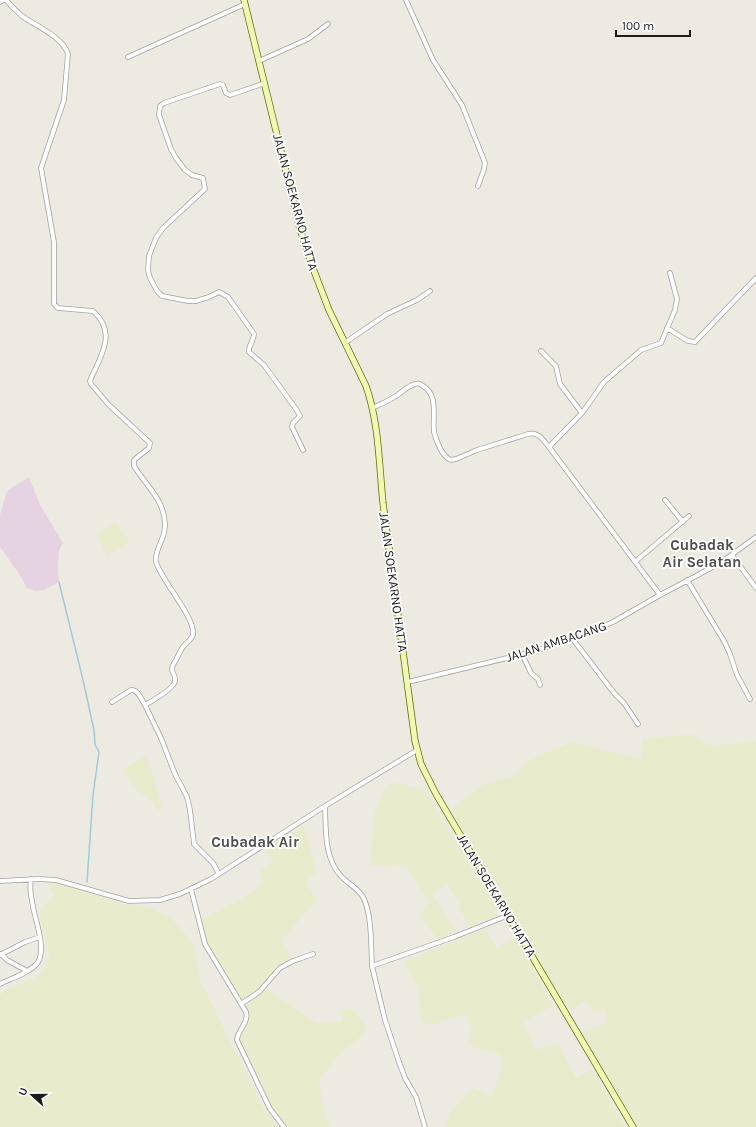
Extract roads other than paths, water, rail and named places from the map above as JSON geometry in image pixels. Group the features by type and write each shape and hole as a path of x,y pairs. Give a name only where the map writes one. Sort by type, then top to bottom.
{"street":[{"path":"0,2 5,0 21,15 58,39 67,49 68,54 64,100 41,168 54,242 54,304 58,308 92,311 102,321 106,337 105,346 90,381 109,405 150,443 149,448 134,460 134,466 154,493 164,512 165,528 156,560 160,570 188,617 192,627 192,636 178,653 172,668 175,680 174,684 165,692 145,705"},
{"path":"406,0 433,60 462,105 471,127 484,163 484,169 478,186"},
{"path":"128,57 244,2"},
{"name":"JALAN SOEKARNO HATTA","path":"244,2 300,229 324,296 335,323 346,342 366,386 372,408 417,750 436,794 509,915 633,1127"},
{"path":"259,61 308,39 328,24"},
{"path":"264,83 230,95 226,93 223,85 220,84 164,103 160,106 159,115 171,149 185,170 192,175 203,178 205,189 162,228 156,238 149,256 148,270 150,278 157,291 162,296 196,301 209,298 219,292 228,297 254,334 254,338 248,348 249,352 264,365 300,416 293,423 292,427 303,450"},
{"path":"549,447 582,413 600,387 641,350 661,343 675,310 677,300 670,273"},
{"path":"667,328 688,341 695,342 756,278"},
{"path":"346,342 387,314 417,300 430,291"},
{"path":"540,351 556,366 560,384 582,413"},
{"path":"372,408 391,399 411,386 422,384 430,392 433,401 434,433 438,444 447,459 451,460 532,433 537,434 549,447 660,595"},
{"path":"665,500 683,522"},
{"path":"636,561 689,516"},
{"name":"JALAN AMBACANG","path":"408,682 522,654 572,638 613,622 732,555 756,537"},
{"path":"732,555 756,588"},
{"path":"687,580 724,641 737,675 750,699"},
{"path":"572,638 638,724"},
{"path":"522,654 531,673 538,679 540,685"},
{"path":"112,702 134,689 145,705 187,798 194,844 213,864 219,874"},
{"path":"0,881 31,879 56,880 129,901 160,900 191,890 219,874 324,806 417,750"},
{"path":"324,806 328,849 331,861 337,872 345,881 358,891 364,898 366,904 369,921 372,966 385,1020 405,1078 416,1097 425,1127"},
{"path":"0,984 27,971 38,962 41,951 40,937 32,902 31,879"},
{"path":"191,890 205,944 247,1016 246,1021 238,1034 237,1040 270,1109 284,1127"},
{"path":"372,966 454,937 509,915"},
{"path":"27,971 7,960 1,954 25,942 40,937"},
{"path":"240,1004 259,992 280,968 292,961 313,954"}],"waterway":[{"path":"59,582 83,680 94,730 95,745 99,752 93,795 87,882"}],"district":[{"name":"Cubadak Air Selatan","path":"702,554"},
{"name":"Cubadak Air","path":"255,842"}]}
